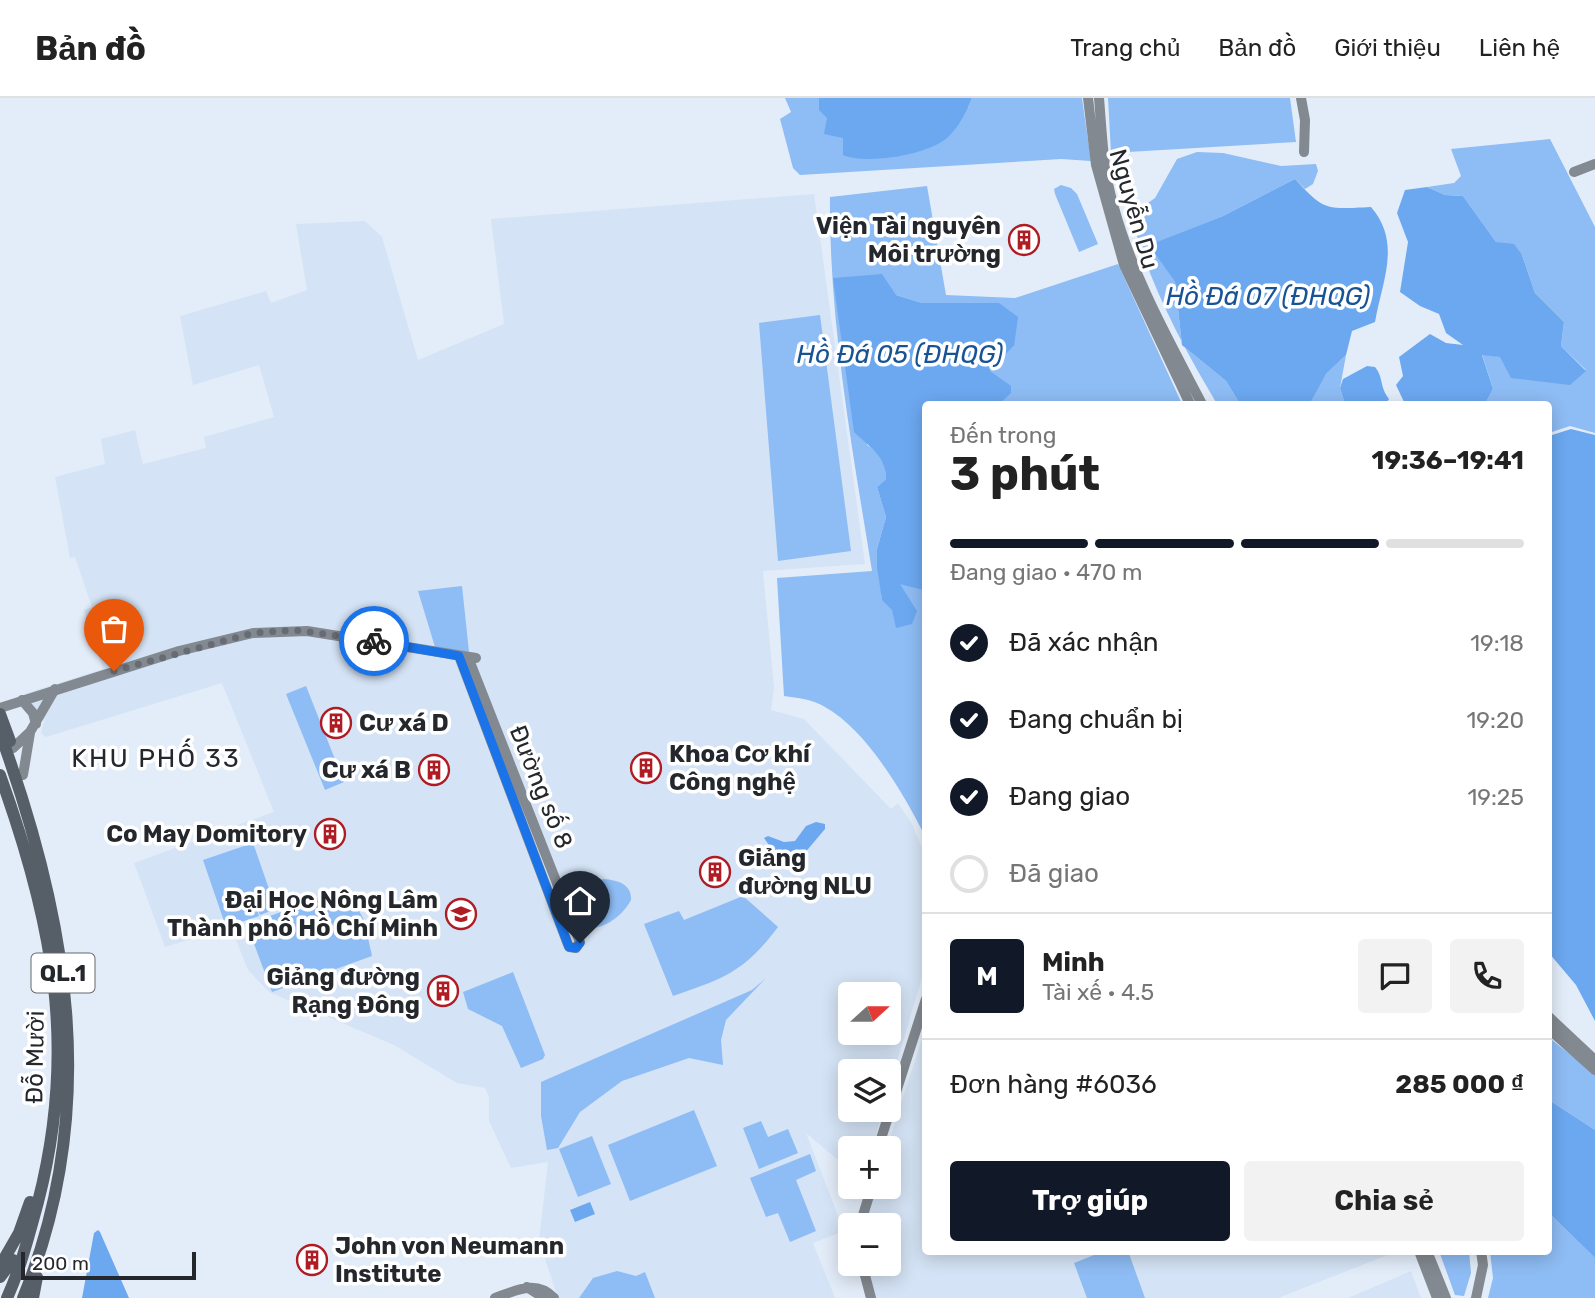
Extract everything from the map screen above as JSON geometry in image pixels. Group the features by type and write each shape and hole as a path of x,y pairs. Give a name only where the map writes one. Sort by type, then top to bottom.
{"highway":[{"name":"Đỗ Mười","path":"1,708 6,750"},
{"name":"Đỗ Mười","path":"0,733 6,750 23,775 61,906 73,987 76,1038 74,1107 62,1187 53,1202 30,1298"},
{"name":"QL.1","path":"6,750 45,870 63,974 68,1079 53,1202"},
{"name":"Đỗ Mười","path":"0,775 47,927 56,991 58,1074 49,1158 26,1249 7,1298"},
{"name":"Đỗ Mười","path":"0,791 42,933 53,1049 49,1120 41,1157 28,1210 0,1266"},
{"path":"53,1049 58,1074"},
{"name":"Đỗ Mười","path":"30,1298 44,1242"},
{"path":"0,1277 16,1255 26,1249"}],"street":[{"name":"Nguyễn Du","path":"1088,98 1100,164 1125,265 1189,401"},
{"name":"Nguyễn Du","path":"1099,98 1100,164 1112,203 1142,287 1200,401"},
{"path":"1301,98 1305,120 1304,152"},
{"path":"1574,172 1595,164"},
{"name":"Đường số 8","path":"55,690 253,633 280,631 333,635 467,657 489,727 569,947 576,948 580,943 517,800"},
{"path":"1,708 55,690"},
{"path":"6,750 33,728 55,690"},
{"path":"22,700 33,713 33,728 23,775"},
{"path":"882,1136 922,1011"},
{"path":"1552,1027 1595,1059"},
{"path":"1552,1028 1595,1070"},
{"path":"889,1136 922,1032"},
{"path":"1421,1255 1437,1298"},
{"path":"1429,1255 1446,1298"},
{"path":"1476,1298 1483,1265 1482,1255"},
{"path":"859,1276 864,1298"},
{"path":"865,1276 871,1298"},
{"path":"495,1298 527,1286 542,1289 554,1298"},
{"path":"527,1286 544,1298"}],"shaded area":[{"path":"785,98 819,98 819,110 968,107 972,98 1082,98 1091,161 1061,159 800,175 793,168 780,119 791,112"},
{"path":"1108,98 1290,98 1296,142 1111,153"},
{"path":"1550,139 1595,227 1595,433 1570,426 1552,432 1552,401 1487,401 1493,389 1482,354 1586,370 1561,346 1564,322 1535,293 1522,255 1496,242 1463,196 1445,195 1427,187 1454,183 1461,176 1451,149"},
{"path":"1197,152 1223,153 1281,166 1316,164 1318,171 1313,184 1305,189 1295,179 1223,216 1150,245 1175,282 1182,341 1156,289 1131,215 1155,198 1177,159"},
{"path":"1061,185 1071,188 1077,194 1098,244 1079,252 1055,194 1054,189"},
{"path":"927,186 946,295 1015,298 1118,264 1181,401 999,401 996,378 990,371 1014,346 999,303 922,303 896,295 867,445 879,455 886,473 886,479 877,487 886,517 877,549 882,600 899,583 922,590 922,831 896,784 856,731 820,704 784,696 777,578 872,571 838,338 833,291 830,197"},
{"path":"814,194 865,564 763,571 774,688 771,710 804,719 891,809 898,803 912,824 922,848 922,978 898,1059 838,1059 838,1122 880,1122 875,1136 838,1136 838,1160 806,1133 838,1216 838,1233 813,1243 835,1298 558,1298 539,1241 548,1162 511,1168 489,1121 489,1097 485,1088 457,1083 394,1045 269,992 248,970 231,927 165,947 134,863 274,812 222,683 46,737 41,733 44,721 24,694 103,669 84,610 92,607 75,557 70,558 55,477 105,464 101,439 135,430 143,464 206,448 204,437 274,417 259,365 193,385 180,316 266,291 271,303 307,290 296,224 365,221 382,237 418,360 504,324 491,219"},
{"path":"820,315 851,551 778,561 759,323"},
{"path":"1185,348 1226,381 1238,401 1215,401"},
{"path":"1346,355 1340,388 1344,401 1308,401 1326,374"},
{"path":"462,586 469,652 435,647 418,591"},
{"path":"306,686 344,782 325,790 286,694"},
{"path":"253,843 276,909 260,915 255,902 259,916 226,927 203,860"},
{"path":"604,879 619,882 626,887 631,900 615,919 594,928 584,927 576,922 571,913 569,898 581,884"},
{"path":"346,887 364,920 372,956 272,992 247,925"},
{"path":"743,896 778,927 755,954 732,972 673,996 644,924 679,911 684,920"},
{"path":"513,972 545,1055 543,1059 521,1068 502,1026 468,1009 463,992"},
{"path":"766,978 726,1020 721,1040 723,1065 689,1058 622,1081 580,1112 558,1148 547,1150 541,1116 541,1082 752,990"},
{"path":"922,1039 922,1255 1388,1255 1278,1298 874,1298 867,1276 901,1276 901,1213 867,1213 871,1199 901,1199 901,1136 891,1136 895,1122 901,1122 901,1104"},
{"path":"1552,1040 1595,1074 1595,1130 1552,1102"},
{"path":"694,1110 717,1166 630,1201 608,1145"},
{"path":"761,1121 768,1137 788,1129 798,1153 759,1169 743,1128"},
{"path":"592,1136 611,1184 578,1197 559,1149"},
{"path":"810,1154 816,1171 796,1180 816,1231 790,1242 778,1213 766,1217 750,1178"},
{"path":"1552,1216 1595,1258 1595,1298 1488,1298 1493,1278 1490,1255 1552,1255"},
{"path":"1094,1255 1129,1255 1145,1298 1087,1298 1074,1263"},
{"path":"1440,1255 1469,1255 1471,1273 1464,1296 1455,1295"},
{"path":"617,1271 636,1276 645,1272 655,1298 579,1298 593,1278"},
{"path":"1411,1271 1421,1298 1348,1298"}],"water":[{"path":"819,98 972,98 956,128 940,143 914,153 867,159 843,155 843,138 824,134 827,118 819,110"},
{"name":"Hồ Đá 07 (ĐHQG)","path":"1295,179 1321,203 1336,208 1371,207 1380,221 1388,248 1375,322 1352,331 1346,355 1326,374 1311,401 1238,401 1226,381 1182,345 1175,282 1149,245 1223,216"},
{"path":"1427,187 1445,195 1463,196 1496,242 1514,244 1522,255 1535,293 1564,322 1561,346 1586,371 1570,385 1511,378 1500,357 1482,355 1493,389 1487,401 1404,401 1396,385 1403,376 1399,357 1430,334 1446,343 1463,345 1446,333 1439,314 1420,306 1400,292 1408,242 1397,213 1405,190"},
{"name":"Hồ Đá 05 (ĐHQG)","path":"882,274 896,295 922,303 999,303 1018,317 1014,346 990,371 1011,386 1011,393 1002,401 922,401 922,590 900,584 917,611 912,624 896,628 892,610 882,600 877,567 877,549 886,517 877,487 886,479 885,471 876,452 854,432 833,278"},
{"path":"1367,366 1375,367 1389,399 1344,401 1340,388 1343,379"},
{"path":"1571,429 1595,435 1595,1021 1576,985 1552,957 1552,435"},
{"path":"816,822 825,824 825,829 803,855 778,858 764,838 768,836 784,842 795,841 806,826"},
{"path":"1552,1102 1595,1130 1595,1258 1552,1216"},
{"path":"590,1202 595,1214 575,1222 570,1210"},
{"path":"98,1230 129,1298 82,1298 94,1233"}],"way so far":[{"path":"114,671 253,633 295,630 374,641"}],"place":[{"name":"Viện Tài nguyên Môi trường","path":"1024,240"},
{"name":"Cư xá D","path":"336,723"},
{"name":"Khoa Cơ khí Công nghệ","path":"646,768"},
{"name":"Cư xá B","path":"434,770"},
{"name":"Co May Domitory","path":"330,834"},
{"name":"Giảng đường NLU","path":"715,872"},
{"name":"Đại Học Nông Lâm Thành phố Hồ Chí Minh","path":"461,914"},
{"name":"Giảng đường Rạng Đông","path":"443,991"},
{"name":"John von Neumann Institute","path":"312,1260"}],"district":[{"name":"KHU PHỐ 33","path":"156,758"}],"route":[{"path":"374,641 459,656 569,947 576,948 580,943"}]}
